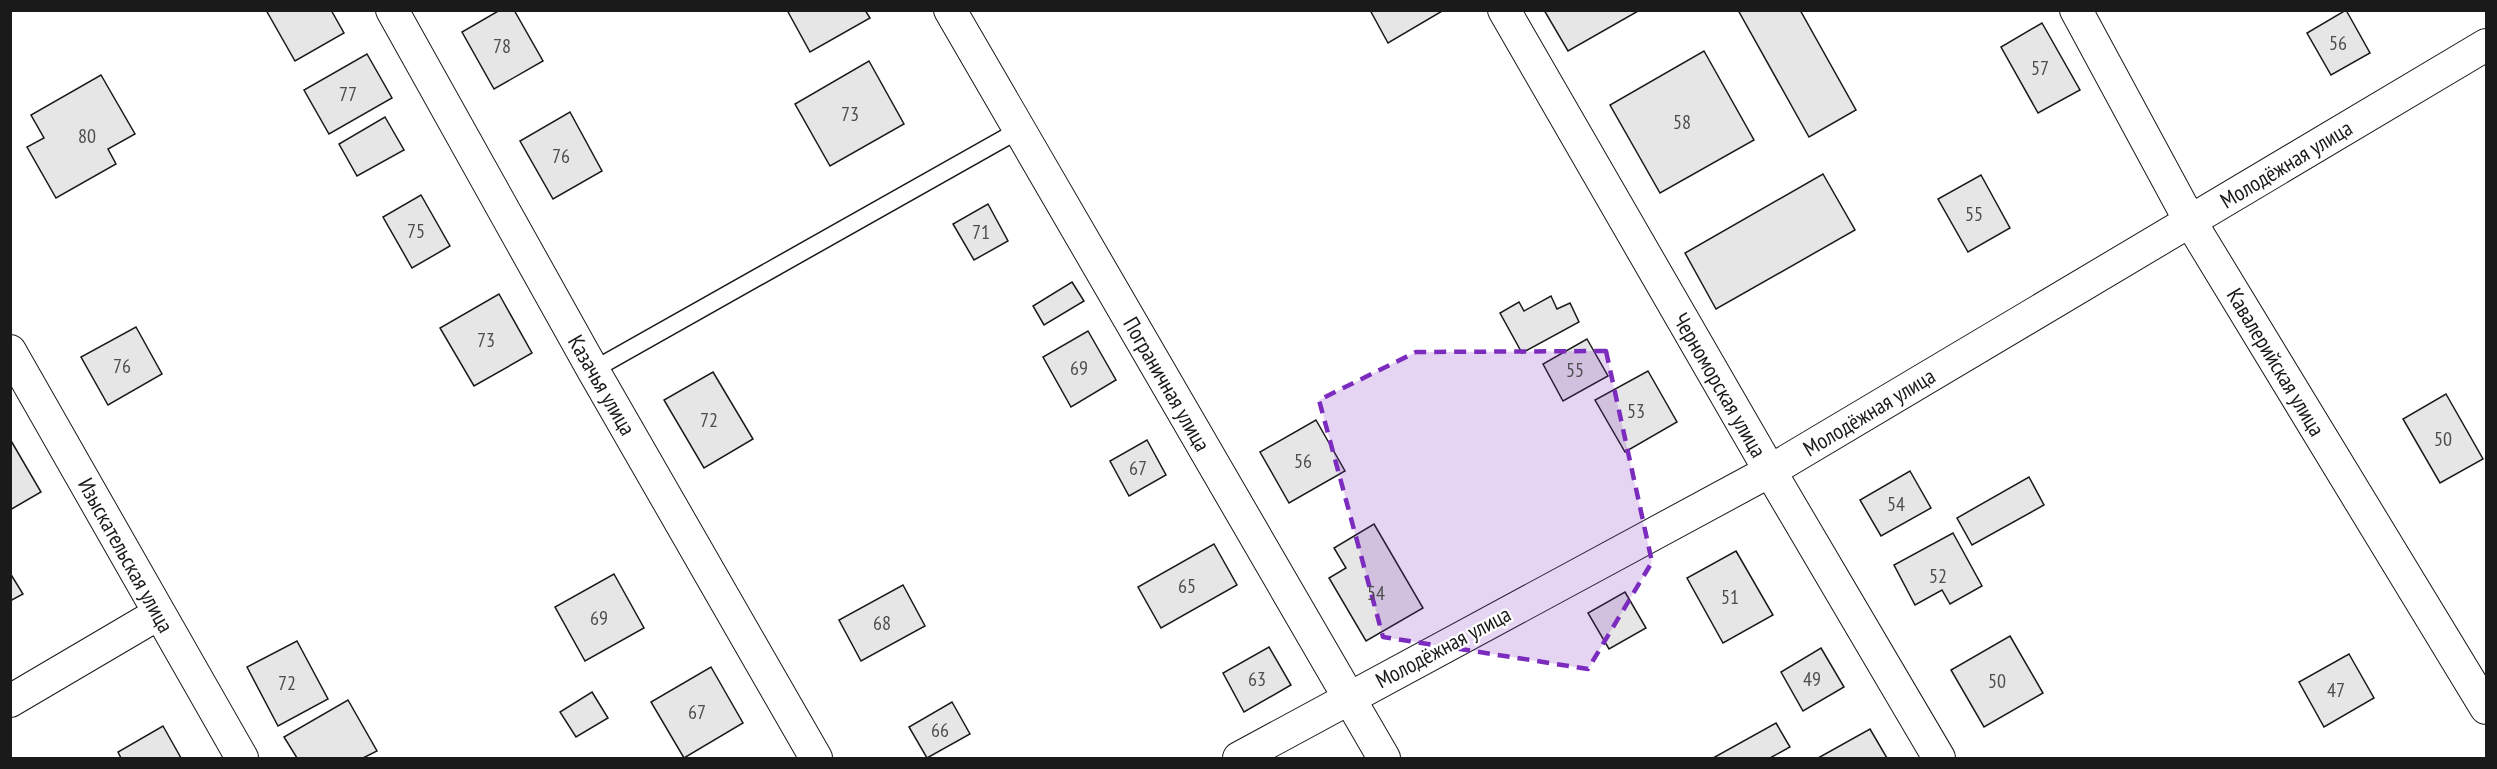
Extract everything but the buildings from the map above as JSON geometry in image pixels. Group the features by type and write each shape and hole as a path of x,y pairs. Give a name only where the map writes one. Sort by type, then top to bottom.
{"street":[{"name":"Казачья улица","path":"392,10 593,370 816,759"},
{"name":"Пограничная улица","path":"950,10 1384,759"},
{"name":"Черноморская улица","path":"1504,10 1939,759"},
{"name":"Кавалерийская улица","path":"2076,10 2190,221 2487,708"},
{"name":"Молодёжная улица","path":"1239,759 1349,697 1770,471 2487,45"},
{"name":"Изыскательская улица","path":"10,351 242,759"},
{"path":"10,701 158,614"}],"lane":[{"path":"593,370 1019,130"}],"highlighted area":[{"path":"1606,351 1652,562 1588,669 1383,637 1319,400 1416,352"}]}
